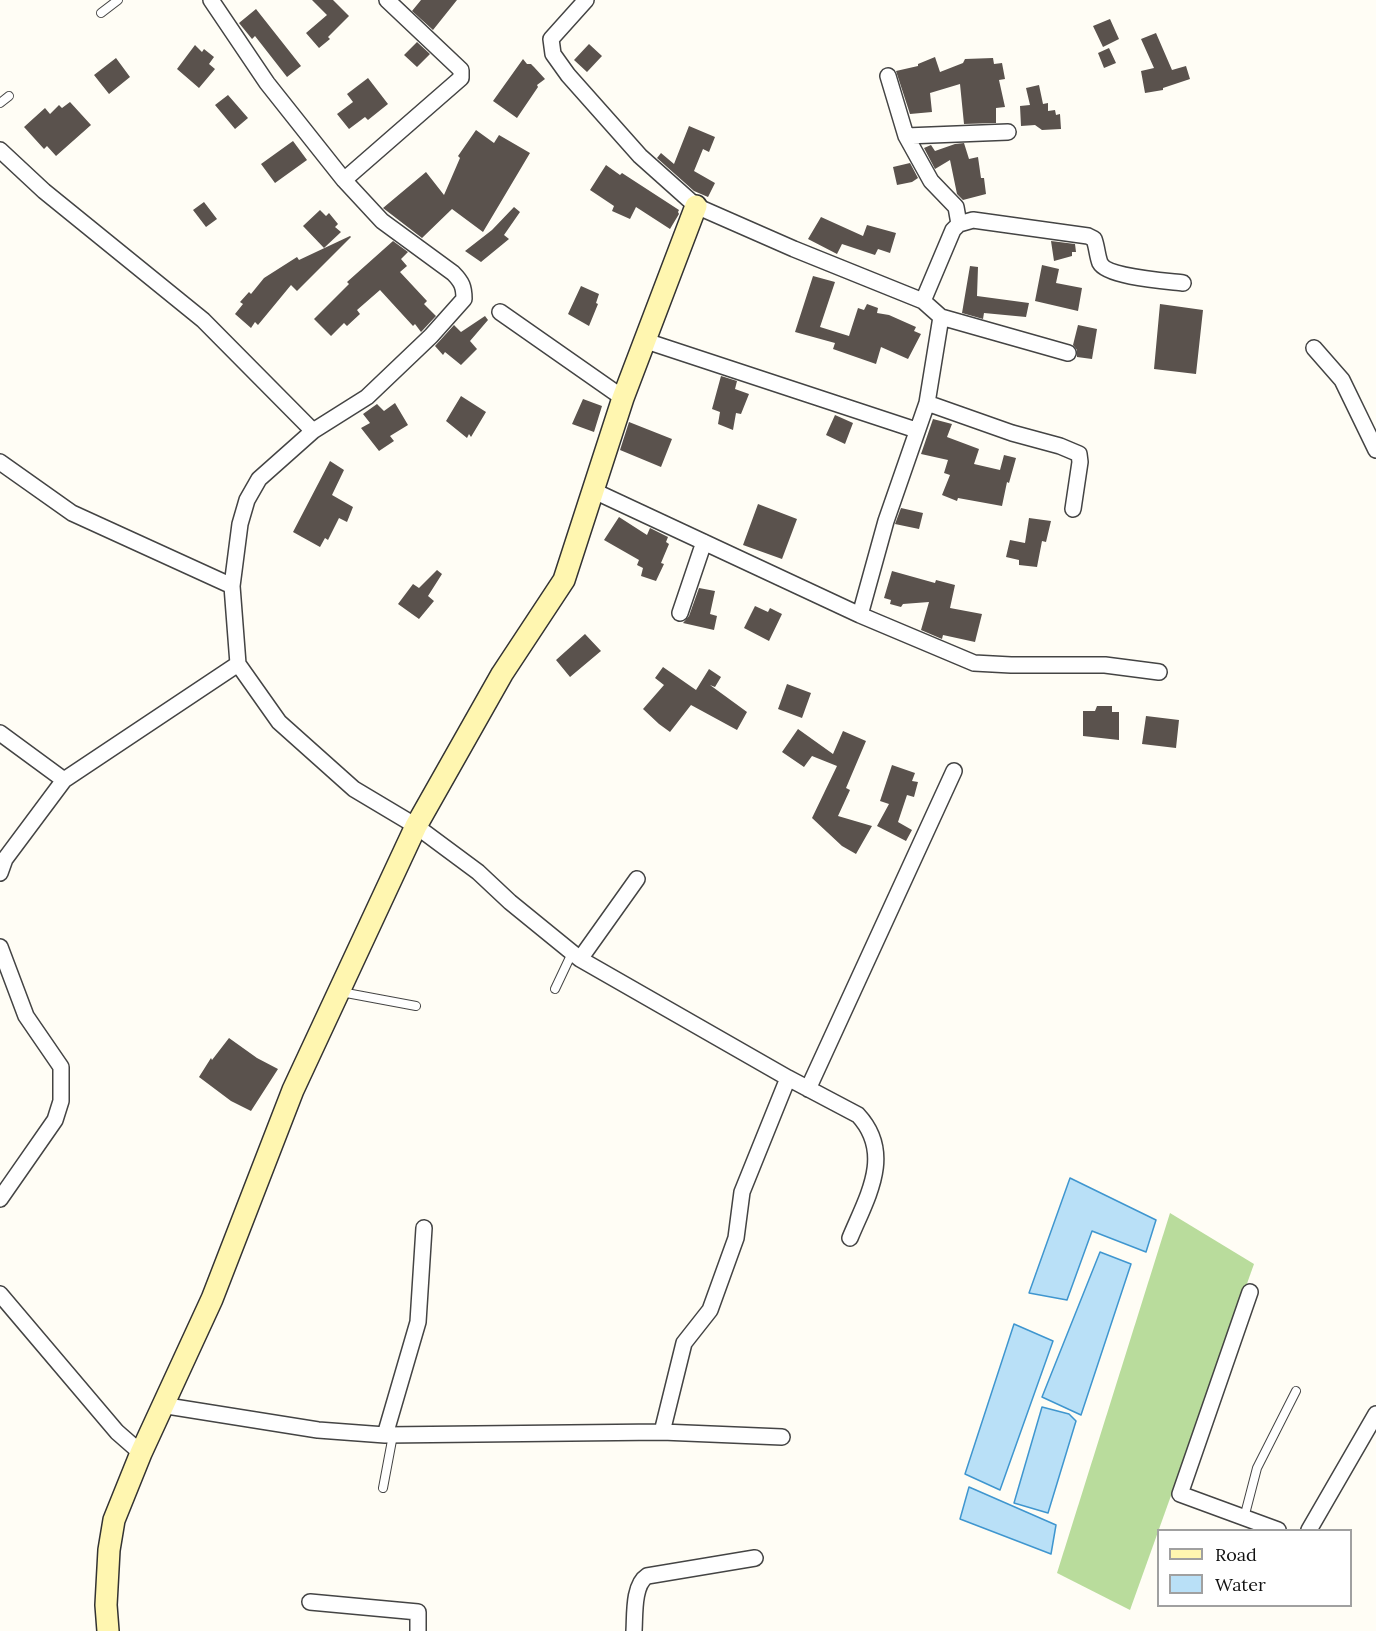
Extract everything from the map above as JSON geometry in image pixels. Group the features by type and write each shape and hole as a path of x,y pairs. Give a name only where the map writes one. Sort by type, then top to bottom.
{"street":[{"path":"211,0 267,83 344,180 382,221 453,273 461,281 464,289 464,299 431,336 367,397 313,431 259,478 247,500 240,524 232,586 238,664 279,722 354,789 416,826 478,872 510,902 576,956 788,1078 858,1115 874,1141 876,1174 850,1238"},
{"path":"344,180 461,78 461,70 387,0"},
{"path":"586,0 551,39 553,54 568,75 640,156 696,206 794,249 923,301 941,317 1068,353"},
{"path":"888,76 906,136 931,181 956,207 959,224"},
{"path":"906,136 1008,132"},
{"path":"0,150 44,190 203,320 313,431"},
{"path":"108,1631 106,1605 109,1550 114,1520 141,1453 161,1405 212,1299 293,1090 416,826 502,674 564,580 622,398 696,206"},
{"path":"923,301 949,236 959,224 973,220 1088,236 1094,239 1100,264 1107,270 1183,283"},
{"path":"500,312 622,398"},
{"path":"860,615 886,521 927,403 941,317"},
{"path":"643,340 916,430"},
{"path":"1314,348 1342,380 1376,450"},
{"path":"927,403 1079,454 1074,509"},
{"path":"0,462 72,513 232,586"},
{"path":"592,490 860,615 974,663 1105,665 1159,672"},
{"path":"680,613 704,542"},
{"path":"0,873 5,859 64,780 238,664"},
{"path":"0,733 64,780"},
{"path":"808,1089 954,771"},
{"path":"576,956 637,879"},
{"path":"0,947 26,1016 61,1067 61,1101 55,1120 0,1199"},
{"path":"662,1432 684,1343 710,1310 736,1238 742,1192 788,1078"},
{"path":"389,1435 418,1322 424,1228"},
{"path":"1250,1292 1180,1494 1275,1529"},
{"path":"0,1294 117,1432 141,1453"},
{"path":"161,1405 318,1430 389,1435 662,1432 782,1437"},
{"path":"1310,1529 1376,1414"},
{"path":"634,1631 638,1588 641,1580 647,1576 755,1558"},
{"path":"310,1602 418,1612 418,1631"}],"lane":[{"path":"101,13 118,0"},
{"path":"0,103 9,96"},
{"path":"555,989 576,956"},
{"path":"339,992 416,1006"},
{"path":"1244,1518 1257,1468 1296,1391"},
{"path":"383,1488 389,1435"}],"green space":[{"path":"1170,1213 1254,1264 1159,1529 1157,1529 1130,1610 1057,1573"}],"water":[{"path":"1070,1178 1156,1220 1146,1252 1092,1231 1067,1300 1029,1293"},
{"path":"1100,1252 1131,1264 1081,1415 1042,1397"},
{"path":"1014,1324 1053,1341 1000,1490 965,1474"},
{"path":"1042,1407 1069,1414 1076,1421 1048,1513 1014,1503"},
{"path":"969,1487 1056,1525 1051,1554 960,1519"}],"building":[{"path":"312,0 333,0 349,16 328,37 330,39 319,48 306,33 327,15"},
{"path":"421,0 457,0 433,30 412,11"},
{"path":"256,9 301,66 287,77 255,36 252,39 239,23"},
{"path":"1110,19 1119,39 1103,47 1093,26"},
{"path":"1156,33 1172,70 1186,66 1190,79 1163,88 1163,90 1145,93 1141,71 1154,68 1141,39"},
{"path":"417,42 430,54 417,67 404,55"},
{"path":"589,44 602,56 587,72 574,60"},
{"path":"195,45 202,52 204,49 214,57 209,64 215,69 199,88 177,69"},
{"path":"1109,48 1116,63 1104,68 1098,53"},
{"path":"935,57 940,72 963,63 965,59 993,58 994,64 1002,63 1005,79 999,80 1005,107 996,108 996,123 964,124 960,84 930,93 932,112 910,114 896,71 918,66"},
{"path":"116,58 130,77 109,94 94,75"},
{"path":"523,59 545,79 537,85 538,87 517,118 493,101"},
{"path":"368,78 388,104 368,120 365,117 349,129 337,114 353,102 347,94"},
{"path":"1039,85 1043,104 1048,103 1048,111 1055,110 1056,115 1060,114 1061,129 1042,130 1035,125 1021,126 1020,106 1030,105 1026,88"},
{"path":"228,95 248,118 235,129 215,105"},
{"path":"70,102 91,125 56,156 47,146 44,149 24,127 45,108 50,114 59,105 62,108"},
{"path":"689,126 715,137 709,152 703,149 694,171 715,183 708,197 694,191 657,158 661,153 674,164"},
{"path":"476,130 494,143 499,135 530,153 483,232 452,209 422,238 383,208 426,172 444,195 460,158 458,156"},
{"path":"293,141 307,160 275,183 261,164"},
{"path":"964,143 969,159 978,157 986,194 963,200 957,194 950,160 935,169 924,148 931,145 935,151"},
{"path":"910,163 918,178 912,182 897,185 893,167"},
{"path":"606,165 679,210 670,229 636,207 630,219 612,211 614,206 590,190"},
{"path":"204,202 217,219 206,227 193,210"},
{"path":"514,207 520,212 504,235 509,239 481,262 465,251 492,230"},
{"path":"320,210 326,216 329,213 338,224 335,227 341,232 324,248 303,226"},
{"path":"821,217 863,236 867,225 896,233 890,253 878,249 875,255 842,244 837,254 808,239"},
{"path":"350,236 297,291 291,285 258,325 255,322 251,328 235,314 243,304 240,302 249,292 251,294 264,278 297,257 299,260"},
{"path":"393,241 408,252 401,259 407,266 400,272 427,301 424,304 436,316 421,332 380,290 357,310 360,314 347,326 344,323 331,336 314,319 349,284 347,282"},
{"path":"1051,241 1075,244 1076,252 1072,252 1072,256 1054,261"},
{"path":"1042,265 1059,269 1056,283 1082,288 1078,311 1035,301"},
{"path":"970,266 978,267 977,296 1029,303 1026,317 984,313 983,319 962,313"},
{"path":"813,276 835,282 820,327 849,336 858,308 864,310 867,304 878,308 877,313 889,315 916,327 914,331 921,334 908,359 881,347 876,364 833,349 835,343 795,332"},
{"path":"581,286 599,294 596,303 598,304 589,326 568,314"},
{"path":"1160,304 1203,310 1196,374 1154,369"},
{"path":"485,316 488,320 470,341 477,349 461,365 445,352 443,355 435,346 454,325 461,332"},
{"path":"1078,325 1097,329 1092,359 1077,357 1077,350 1073,345"},
{"path":"721,376 737,381 735,389 749,394 741,414 736,413 733,430 718,424 720,412 712,409"},
{"path":"461,396 486,412 471,437 469,434 467,438 446,421"},
{"path":"583,399 602,406 594,432 572,424"},
{"path":"395,403 408,425 390,436 394,441 379,451 361,428 370,423 363,414 377,404 384,411"},
{"path":"835,415 853,423 845,444 826,435"},
{"path":"933,419 952,424 947,437 979,449 974,464 1000,470 1004,455 1016,458 1009,483 1007,482 1002,506 958,498 957,501 942,495 950,475 944,473 948,460 921,454"},
{"path":"629,422 672,439 661,467 620,450"},
{"path":"330,461 344,470 332,495 353,507 347,522 339,518 328,540 325,538 320,547 293,532"},
{"path":"758,504 797,519 782,559 743,545"},
{"path":"901,508 923,513 919,529 895,524"},
{"path":"619,517 647,535 650,528 668,537 666,542 669,544 661,563 664,564 656,581 641,576 643,568 637,565 639,560 604,540"},
{"path":"1029,518 1051,521 1046,542 1042,541 1037,567 1019,565 1019,560 1006,557 1010,540 1025,543"},
{"path":"437,570 442,574 428,596 434,601 419,619 398,604 413,584 419,588"},
{"path":"892,571 935,583 936,580 955,585 950,608 982,614 975,642 943,635 942,639 921,630 929,602 903,604 901,607 890,604 891,600 884,598"},
{"path":"699,588 715,591 710,614 717,616 714,630 683,623 689,616"},
{"path":"755,606 768,612 770,608 782,614 769,641 744,628"},
{"path":"585,634 601,651 570,677 556,660"},
{"path":"663,667 696,690 709,669 721,677 715,687 710,685 747,712 737,730 691,705 670,732 659,724 643,709 664,685 655,678"},
{"path":"787,684 811,693 802,718 778,709"},
{"path":"1097,706 1112,706 1112,712 1119,712 1119,740 1083,736 1083,711 1095,711"},
{"path":"1146,716 1179,720 1176,748 1142,744"},
{"path":"798,729 833,754 843,731 866,741 846,788 850,790 838,816 872,826 856,854 842,846 812,818 837,766 812,756 804,767 782,752"},
{"path":"892,765 915,773 912,781 918,782 914,797 907,795 898,822 912,830 906,841 877,826 889,804 880,801"},
{"path":"229,1038 257,1058 278,1069 251,1111 231,1101 199,1077 211,1058 212,1060"}]}
